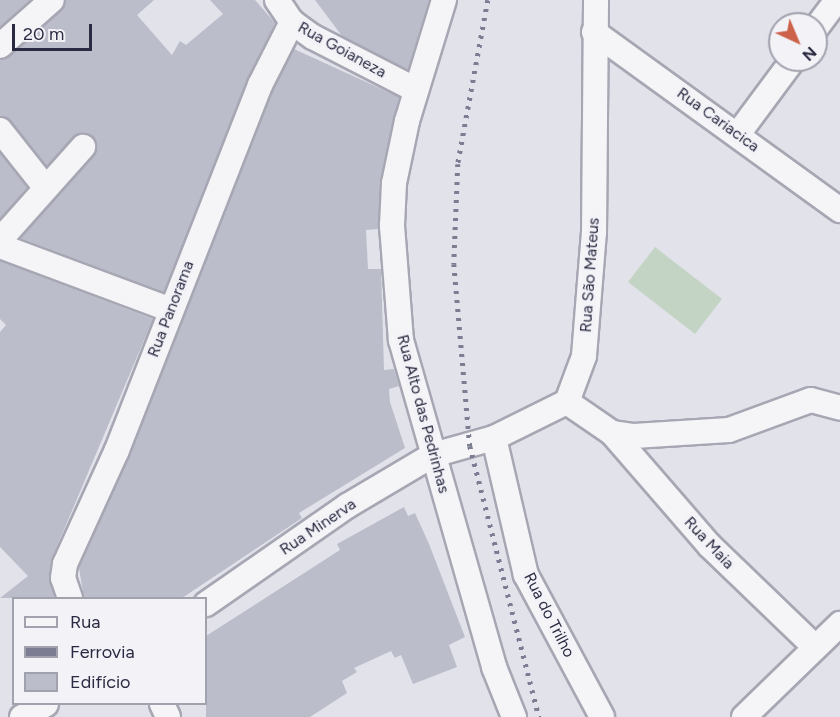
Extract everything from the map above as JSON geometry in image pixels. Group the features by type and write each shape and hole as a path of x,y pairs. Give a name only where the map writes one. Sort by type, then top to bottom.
{"street":[{"path":"0,46 52,0"},
{"name":"Rua Goianeza","path":"277,0 292,22 313,37 416,90"},
{"name":"Rua Alto das Pedrinhas","path":"444,0 398,156 392,226 401,340 494,667 514,717"},
{"name":"Rua São Mateus","path":"567,402 584,356 594,233 596,0"},
{"name":"Rua Panorama","path":"70,597 63,578 65,564 117,450 260,85 292,22"},
{"name":"Rua Cariacica","path":"594,32 840,210"},
{"path":"738,134 784,72"},
{"path":"0,130 45,187"},
{"path":"0,240 83,147"},
{"path":"0,246 171,310"},
{"path":"612,433 708,434 747,426 811,400 840,408"},
{"path":"433,455 494,438 567,402"},
{"name":"Rua Maia","path":"567,402 612,433 709,545 814,646"},
{"name":"Rua do Trilho","path":"494,438 526,575 602,717"},
{"name":"Rua Minerva","path":"207,603 347,506 433,455"},
{"path":"744,717 814,646 840,624"},
{"path":"22,717 44,705"}],"green space":[{"path":"655,247 722,299 695,334 628,282"}],"building":[{"path":"0,0 30,0 0,27"},
{"path":"66,0 154,0 137,15 172,55 180,41 186,45 223,14 210,0 255,0 275,23 247,80 164,292 20,238 97,149 92,136 79,133 47,166 11,121 0,116 0,60 61,11"},
{"path":"315,0 429,0 408,70 342,36"},
{"path":"294,49 399,97 380,180 378,229 366,230 368,269 381,269 384,370 394,369 399,386 389,389 390,402 405,448 299,513 302,518 184,597 84,597 79,568 130,455 273,91"},
{"path":"0,153 27,188 0,219"},
{"path":"0,261 153,319 52,558 49,577 55,597 0,598 28,576 0,547 0,332 6,325 0,319"},
{"path":"404,507 408,516 415,513 465,637 449,645 457,667 413,684 401,655 395,658 391,651 354,668 357,672 342,681 347,693 310,717 206,717 207,635 340,550 337,544"}],"railway":[{"path":"488,0 458,164 454,264 470,446 539,717"}]}
